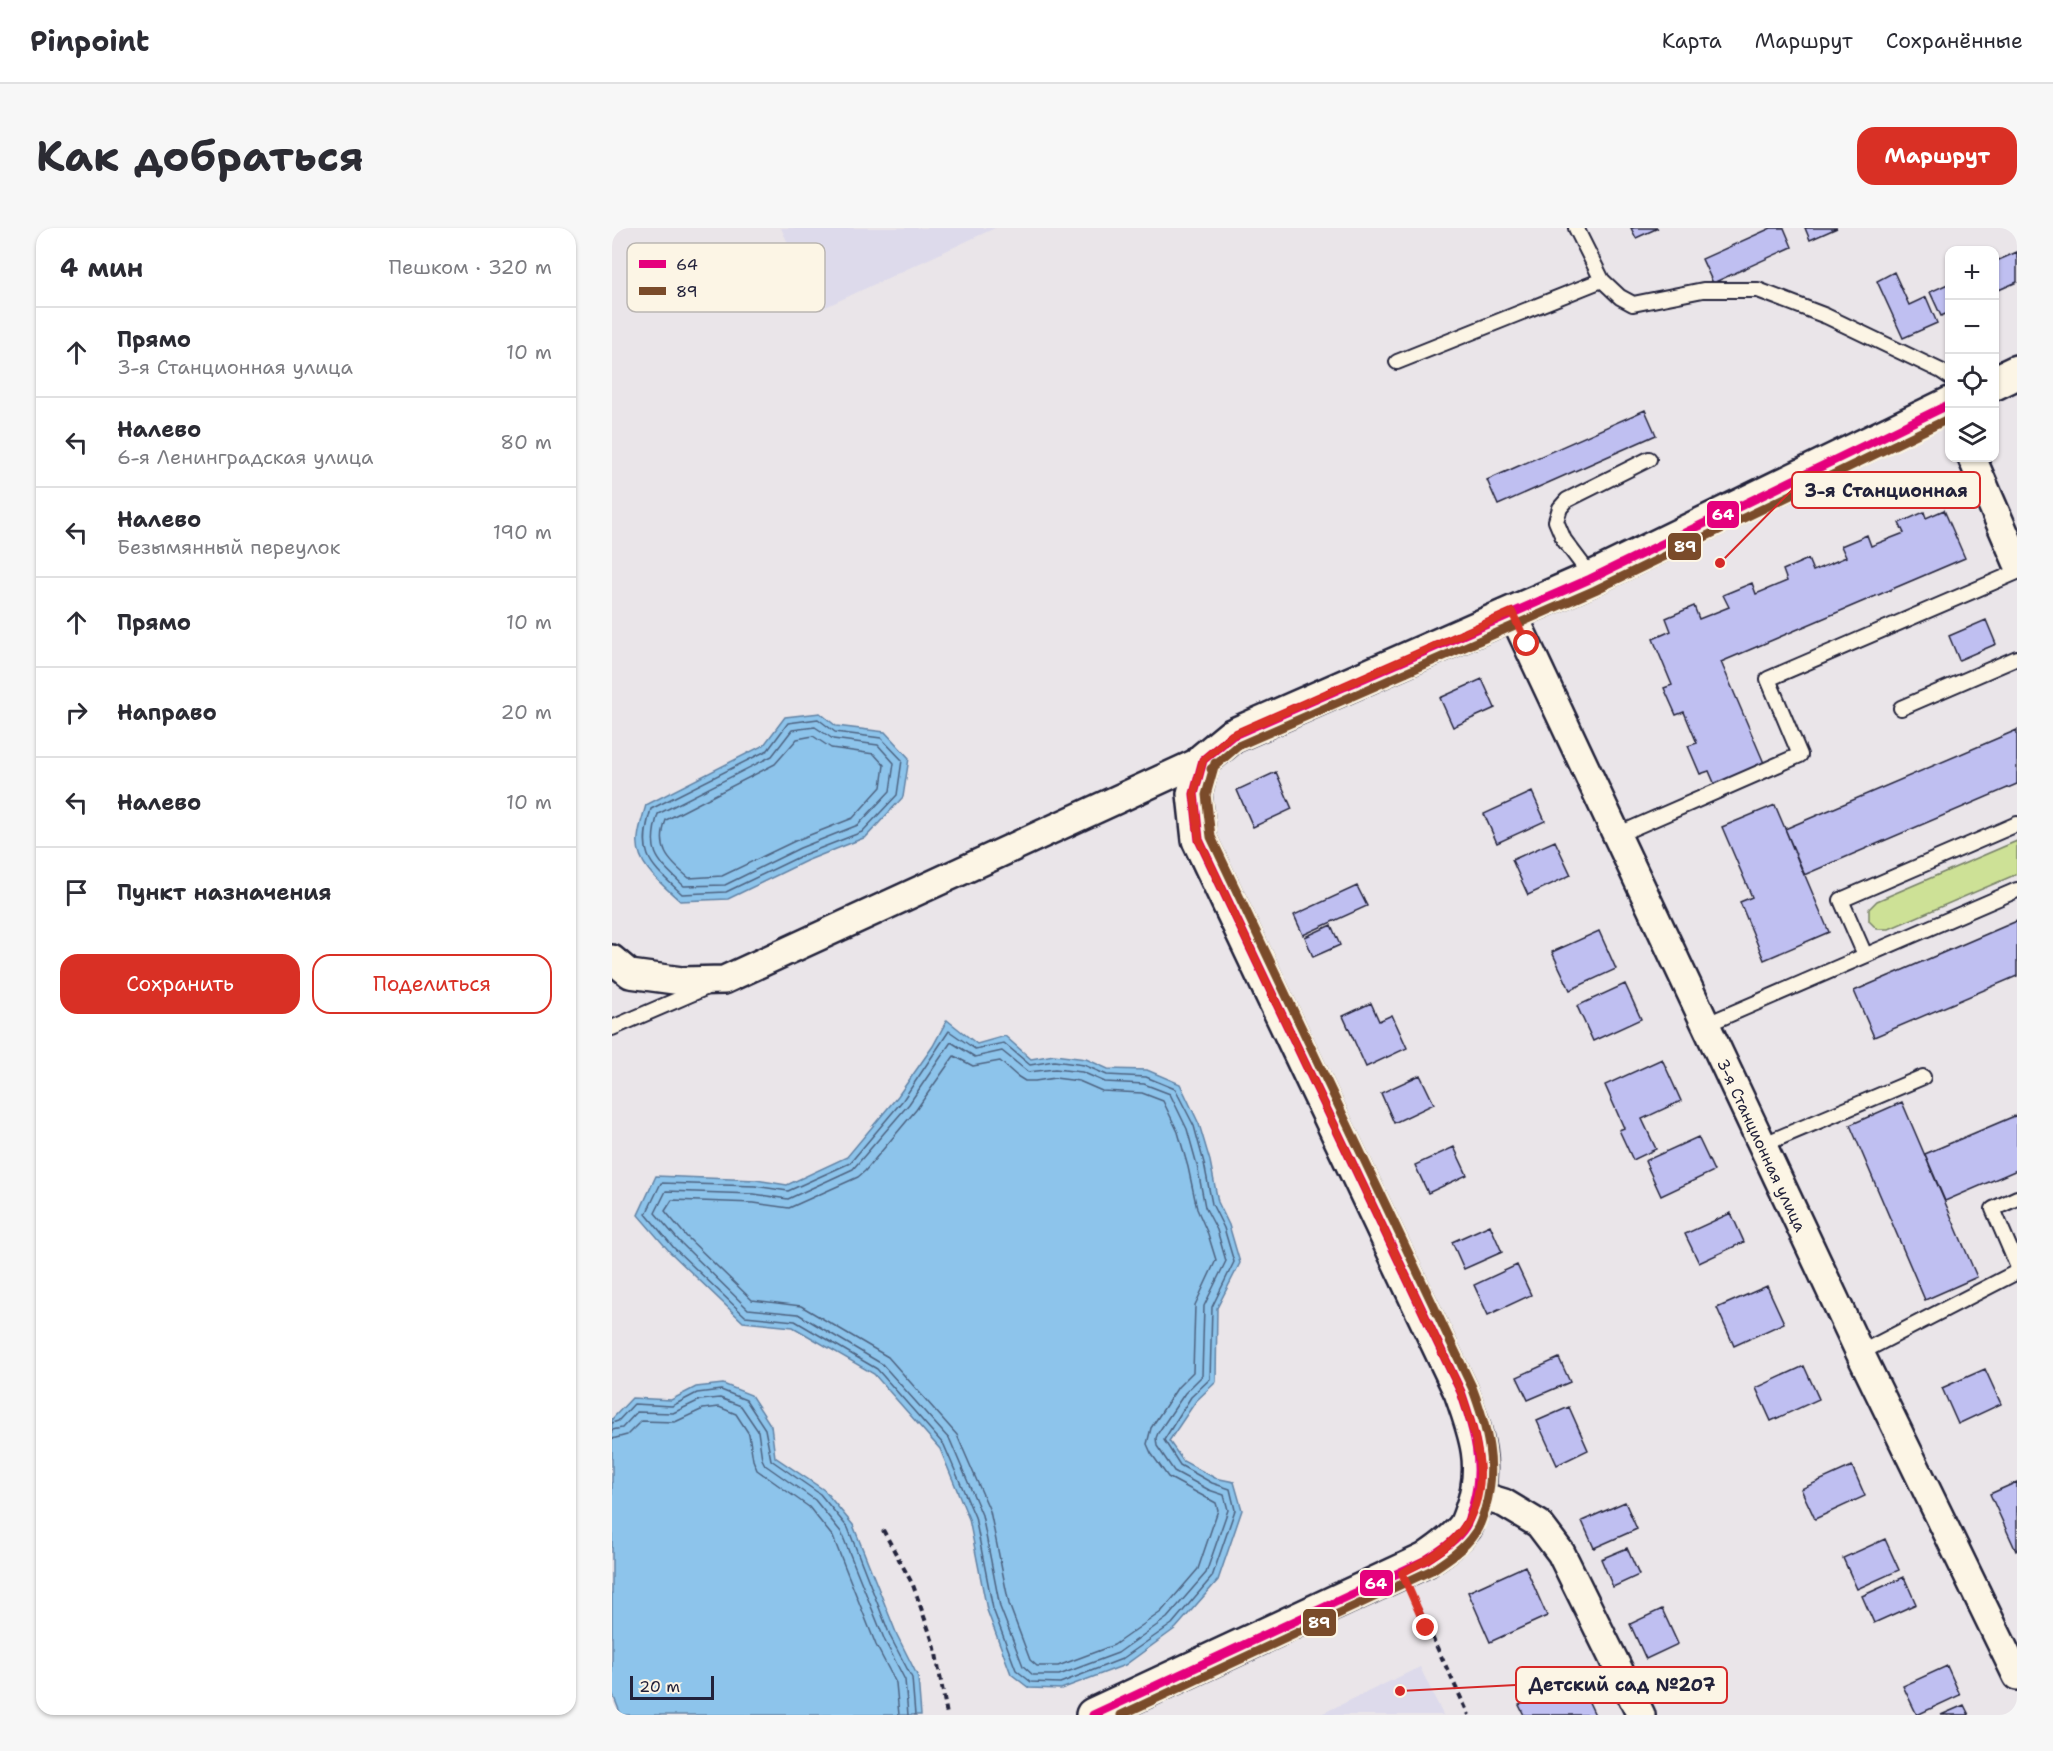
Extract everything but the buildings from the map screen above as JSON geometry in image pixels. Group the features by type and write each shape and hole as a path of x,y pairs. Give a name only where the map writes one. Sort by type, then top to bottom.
{"street":[{"path":"1999,381 2017,372"},
{"path":"612,959 630,974 682,981 724,980 1203,760 1232,735 1590,579 1945,407"},
{"path":"1974,462 2017,562"},
{"name":"3-я Станционная улица","path":"1512,612 1860,1353 2017,1676"},
{"path":"1093,1715 1426,1560 1449,1544 1467,1524 1478,1495 1481,1469 1474,1431 1461,1392 1199,840 1194,794 1203,760"},
{"path":"1478,1495 1504,1503 1539,1524 1561,1553 1641,1715"}],"lane":[{"path":"1576,228 1602,280 1620,297 1634,304 1703,290 1758,290 1826,316 1945,374"},
{"path":"1397,362 1602,280"},
{"path":"1590,579 1564,540 1556,521 1560,508 1567,500 1648,459"},
{"path":"1617,835 1800,754 1768,679 2017,572"},
{"path":"1901,708 2017,658"},
{"path":"1865,955 1841,900 2017,824"},
{"path":"1705,1025 2017,890"},
{"path":"612,1028 724,980"},
{"path":"1762,1145 1923,1077"},
{"path":"2017,1198 1993,1209 2017,1265"},
{"path":"1860,1353 2017,1272"}],"path":[{"path":"883,1530 913,1585 935,1648 947,1715"},
{"path":"1402,1573 1469,1715"}],"shaded area":[{"path":"781,228 995,228 825,307 825,243 788,243"},
{"path":"1420,1667 1443,1715 1319,1715"}],"green space":[{"path":"2017,841 2017,874 1889,929 1877,929 1869,921 1869,909 1877,901"}],"water":[{"path":"820,713 836,726 885,732 909,758 903,797 866,837 806,861 728,899 680,901 658,881 645,866 641,857 638,838 646,805 764,745 785,717"},
{"path":"947,1020 977,1044 1005,1036 1031,1059 1054,1055 1086,1059 1108,1069 1147,1070 1180,1084 1199,1124 1210,1161 1218,1202 1229,1225 1240,1263 1217,1308 1216,1382 1196,1401 1169,1441 1183,1461 1215,1478 1234,1482 1242,1510 1218,1580 1176,1628 1125,1665 1061,1689 1029,1688 1011,1674 987,1610 969,1519 940,1449 874,1374 793,1327 743,1322 670,1252 638,1215 656,1176 756,1180 787,1185 847,1157 898,1096 933,1046"},
{"path":"723,1384 751,1395 771,1426 775,1457 824,1490 853,1525 897,1635 918,1677 921,1715 621,1715 612,1692 612,1419 632,1398 671,1400 696,1387"}],"transit line":[{"name":"64","path":"1203,760 1232,736 1590,579 1945,406"},
{"name":"89","path":"1211,769 1238,746 1595,590 1945,420"},
{"name":"64","path":"1093,1715 1426,1560 1452,1541 1465,1527 1470,1516 1478,1476 1474,1434 1461,1392 1199,840 1194,794 1203,760"},
{"name":"89","path":"1121,1715 1432,1570 1460,1549 1476,1531 1485,1509 1491,1477 1486,1432 1472,1387 1211,837 1206,795 1215,763"}],"place":[{"name":"3-я Станционная","path":"1720,563"},
{"name":"Детский сад №207","path":"1400,1691"}],"route":[{"path":"1426,1628 1402,1573 1449,1544 1467,1524 1478,1495 1481,1469 1474,1431 1461,1392 1199,840 1194,794 1203,760 1232,735 1512,612 1527,644"}]}
